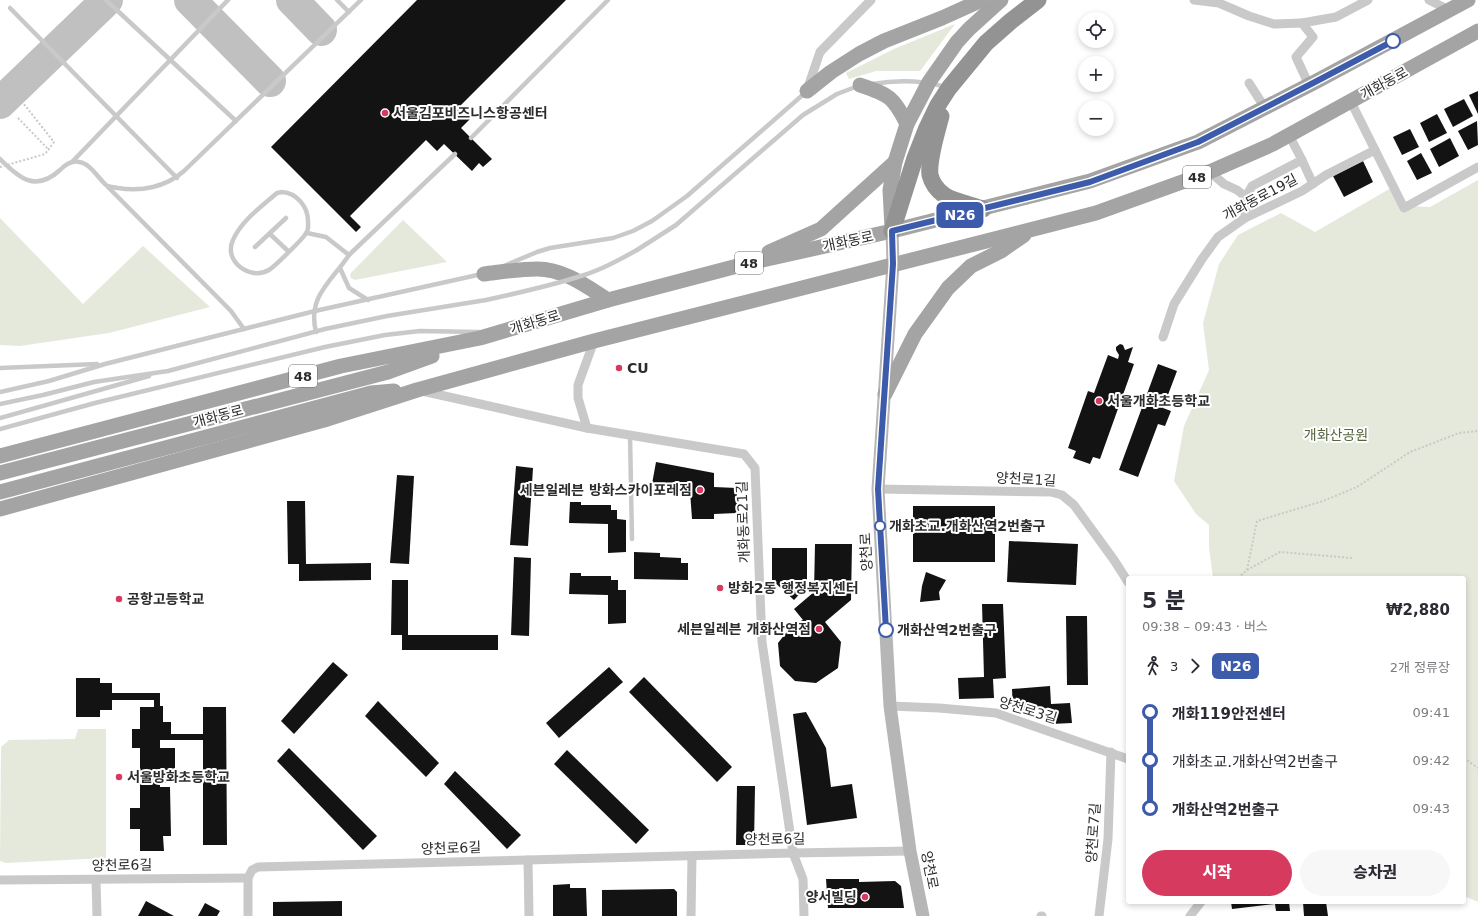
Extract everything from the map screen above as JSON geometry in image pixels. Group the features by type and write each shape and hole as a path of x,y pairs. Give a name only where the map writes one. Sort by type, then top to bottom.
{"highway":[{"path":"892,231 912,165 938,105 949,88 986,43 1011,20 1038,0"},
{"path":"949,88 935,138 930,175 935,186 945,196 983,209"}],"main road":[{"path":"807,91 831,72 859,54 884,41 982,0"},
{"path":"892,231 890,190 895,162 907,124 930,82 957,42 1001,0"},
{"name":"개화동로","path":"0,473 388,372 480,338 608,300 745,264 892,231 1090,182 1198,142 1309,85 1468,0"},
{"name":"개화동로","path":"0,509 162,463 324,420 417,390 594,341 893,264 1096,214 1210,172 1289,135 1478,31"},
{"path":"860,85 888,96 898,106 907,124"},
{"path":"745,264 821,229 895,162"},
{"path":"885,394 916,334 948,288 971,266 1001,251 1034,229"},
{"name":"양천로","path":"892,231 893,264 878,489 890,706 910,851 923,916"},
{"path":"484,274 538,269 552,271 567,275 608,300"},
{"name":"개화동로","path":"0,456 341,366 480,338"},
{"name":"개화동로","path":"0,492 371,393 417,390"}],"street":[{"path":"807,91 820,52 871,0"},
{"path":"1194,0 1219,3 1249,16 1274,24 1302,23 1336,17 1368,0"},
{"path":"1429,0 1449,10"},
{"path":"1302,23 1313,37 1296,57 1309,85"},
{"path":"1249,83 1265,108"},
{"path":"1351,102 1404,208 1478,167"},
{"path":"1289,135 1313,184"},
{"name":"개화동로19길","path":"1163,338 1174,304 1202,259 1218,237 1228,228 1245,218 1302,191 1326,175 1374,150"},
{"path":"1245,218 1246,196 1252,186 1302,160"},
{"path":"1210,172 1224,184 1246,196"},
{"path":"587,428 578,398 578,385 594,341"},
{"name":"개화동로21길","path":"417,390 587,428 744,454 755,468 762,642 793,853 803,878 804,916"},
{"name":"양천로1길","path":"878,489 1051,492 1062,495 1074,505 1126,579"},
{"name":"양천로3길","path":"890,706 996,712 1126,758"},
{"name":"양천로7길","path":"1099,916 1108,839 1111,752"},
{"name":"양천로6길","path":"0,880 248,878 252,870 258,867 910,851"},
{"path":"691,916 692,856"},
{"path":"528,860 529,916"},
{"path":"248,878 248,916"},
{"path":"96,880 97,916"},
{"path":"1190,916 1199,904"}],"lane":[{"path":"106,0 236,120"},
{"path":"72,162 228,0"},
{"path":"337,0 349,12"},
{"path":"108,186 133,190 150,188 177,178 361,0"},
{"path":"471,138 608,0"},
{"path":"10,8 177,178"},
{"path":"0,418 168,371 316,332 387,316 486,300 582,276 637,250 676,225 803,115 837,94 860,85 885,82 930,82 949,88"},
{"path":"0,392 49,381 105,364 244,328 484,274 550,248 613,238 634,231 652,222 687,196 807,91"},
{"path":"316,332 314,322 315,311 318,299 324,286 349,255 455,154"},
{"path":"0,160 24,180 30,182 47,180 63,166 72,162 76,161 85,164 231,311 244,328"},
{"path":"277,193 287,193 296,197 306,209 308,223 307,233 269,270 255,274 246,271 238,265 232,254 231,247 234,237 244,224 277,193"},
{"path":"255,248 286,218"},
{"path":"307,233 326,236 349,255"},
{"path":"270,234 288,251"},
{"path":"340,268 348,288 368,300"},
{"path":"0,429 96,403 318,349 385,335 420,331 501,332"},
{"path":"0,368 105,364"},
{"path":"0,404 44,395 94,382 168,371"},
{"path":"630,435 632,539"}],"path":[{"path":"0,167 45,154 54,142 23,103"},
{"path":"18,118 49,150"},
{"path":"1246,570 1257,520 1323,501 1357,488 1410,452 1459,433 1478,431"},
{"path":"1240,576 1246,570 1280,552 1352,558"},
{"path":"1466,759 1478,768"}],"green space":[{"path":"955,24 920,71 876,71 849,79 846,73 894,49"},
{"name":"개화산공원","path":"1478,180 1478,902 1466,897 1466,576 1213,576 1209,547 1209,525 1196,514 1174,481 1184,426 1209,370 1203,323 1219,264 1238,235 1281,213 1315,232 1391,188 1406,206 1430,207"},
{"path":"0,218 83,304 143,246 210,307 109,333 20,346 0,345"},
{"path":"403,220 447,262 355,280 351,278 350,274"},
{"path":"78,729 106,729 106,858 6,863 0,861 1,747 9,740 75,739"}],"building":[{"name":"서울김포비즈니스항공센터","path":"417,0 566,0 459,107 471,118 461,128 492,159 483,167 479,163 472,171 444,144 437,151 426,140 350,216 361,227 356,232 271,147"},
{"path":"1478,91 1478,114 1469,95"},
{"path":"1464,99 1473,116 1453,127 1444,109"},
{"path":"1437,114 1447,133 1429,142 1420,123"},
{"path":"1477,121 1478,145 1468,150 1458,131"},
{"path":"1410,129 1419,147 1402,155 1393,137"},
{"path":"1450,138 1459,156 1439,167 1430,149"},
{"path":"1421,153 1432,173 1417,180 1407,161"},
{"path":"1363,161 1373,182 1344,197 1333,176"},
{"path":"1120,344 1123,345 1125,350 1133,347 1128,362 1134,364 1100,459 1093,457 1090,464 1073,458 1076,451 1068,448 1088,391 1094,393 1108,355 1118,359 1119,355 1116,347"},
{"path":"1158,364 1177,371 1163,408 1171,411 1165,426 1158,424 1138,477 1119,470"},
{"path":"656,462 714,473 714,487 737,488 737,513 714,514 714,519 692,519 690,491 652,484"},
{"path":"516,466 533,468 528,546 510,545"},
{"path":"397,475 414,476 409,564 390,563"},
{"path":"287,501 305,501 306,564 371,563 371,580 299,581 299,564 288,564"},
{"path":"570,502 581,502 581,505 611,505 611,510 617,510 617,519 626,520 626,552 608,553 608,524 569,523"},
{"path":"913,506 995,506 995,562 913,562"},
{"path":"1009,541 1078,544 1076,585 1007,582"},
{"path":"815,544 852,544 851,600 825,622 841,642 838,668 816,683 795,681 780,666 778,643 793,624 803,620 794,609 814,592"},
{"path":"772,548 807,548 807,586 794,600 772,580"},
{"path":"634,552 660,553 660,557 681,558 681,563 688,563 688,580 634,579"},
{"path":"514,557 531,558 529,636 511,635"},
{"path":"926,572 946,580 939,592 940,600 920,602"},
{"path":"570,573 581,573 581,576 611,576 611,580 618,580 618,590 626,590 626,623 608,624 608,595 569,594"},
{"path":"392,580 408,580 408,635 498,635 498,650 402,650 402,635 391,635"},
{"path":"982,604 1003,604 1006,678 993,679 994,698 959,699 958,678 984,677"},
{"path":"1066,616 1087,616 1088,685 1067,685"},
{"path":"333,662 348,675 294,734 281,721"},
{"path":"609,667 623,682 559,738 546,723"},
{"path":"644,677 732,767 717,782 629,692"},
{"path":"76,678 100,678 100,683 112,683 112,693 160,693 160,706 163,706 163,722 171,722 171,734 203,734 203,707 226,707 227,845 203,845 203,740 160,740 160,748 175,748 175,780 169,780 169,783 160,783 160,787 170,787 171,836 163,836 164,851 140,851 140,829 130,829 130,808 140,808 140,748 132,748 132,729 140,729 140,707 154,707 154,700 112,700 112,710 100,710 100,717 76,717"},
{"path":"1050,686 1051,704 1070,703 1072,723 1051,724 1050,708 1013,711 1012,689"},
{"path":"378,701 439,763 426,777 365,716"},
{"path":"806,712 826,748 831,787 852,784 857,818 807,825 793,714"},
{"path":"289,748 377,836 363,850 277,761"},
{"path":"567,750 649,830 636,844 554,764"},
{"path":"455,771 521,835 507,849 444,784"},
{"path":"737,786 755,786 754,845 736,845"},
{"name":"양서빌딩","path":"826,879 859,879 859,882 895,881 901,886 904,908 828,908"},
{"path":"570,884 570,888 586,888 587,916 553,916 553,885"},
{"path":"674,889 677,892 677,916 602,916 602,890"},
{"path":"146,901 174,916 138,916"},
{"path":"342,901 342,916 273,916 273,902"},
{"path":"205,903 220,911 217,916 198,916"},
{"path":"1231,904 1275,904 1232,909"},
{"path":"1275,904 1289,904 1290,911 1276,911"},
{"path":"1303,904 1326,904 1328,916 1304,916"}],"taxiway":[{"path":"0,103 107,0"},
{"path":"190,0 270,81"},
{"path":"292,0 321,30"}],"bus line":[{"name":"N26","path":"886,630 878,489 893,264 892,231 1090,182 1198,142 1393,41"}],"place":[{"name":"서울김포비즈니스항공센터","path":"385,113"},
{"name":"CU","path":"619,368"},
{"name":"서울개화초등학교","path":"1099,401"},
{"name":"세븐일레븐 방화스카이포레점","path":"700,490"},
{"name":"개화초교.개화산역2번출구","path":"880,526"},
{"name":"방화2동 행정복지센터","path":"720,588"},
{"name":"공항고등학교","path":"119,599"},
{"name":"세븐일레븐 개화산역점","path":"819,629"},
{"name":"개화산역2번출구","path":"886,630"},
{"name":"서울방화초등학교","path":"119,777"},
{"name":"양서빌딩","path":"865,897"}]}
